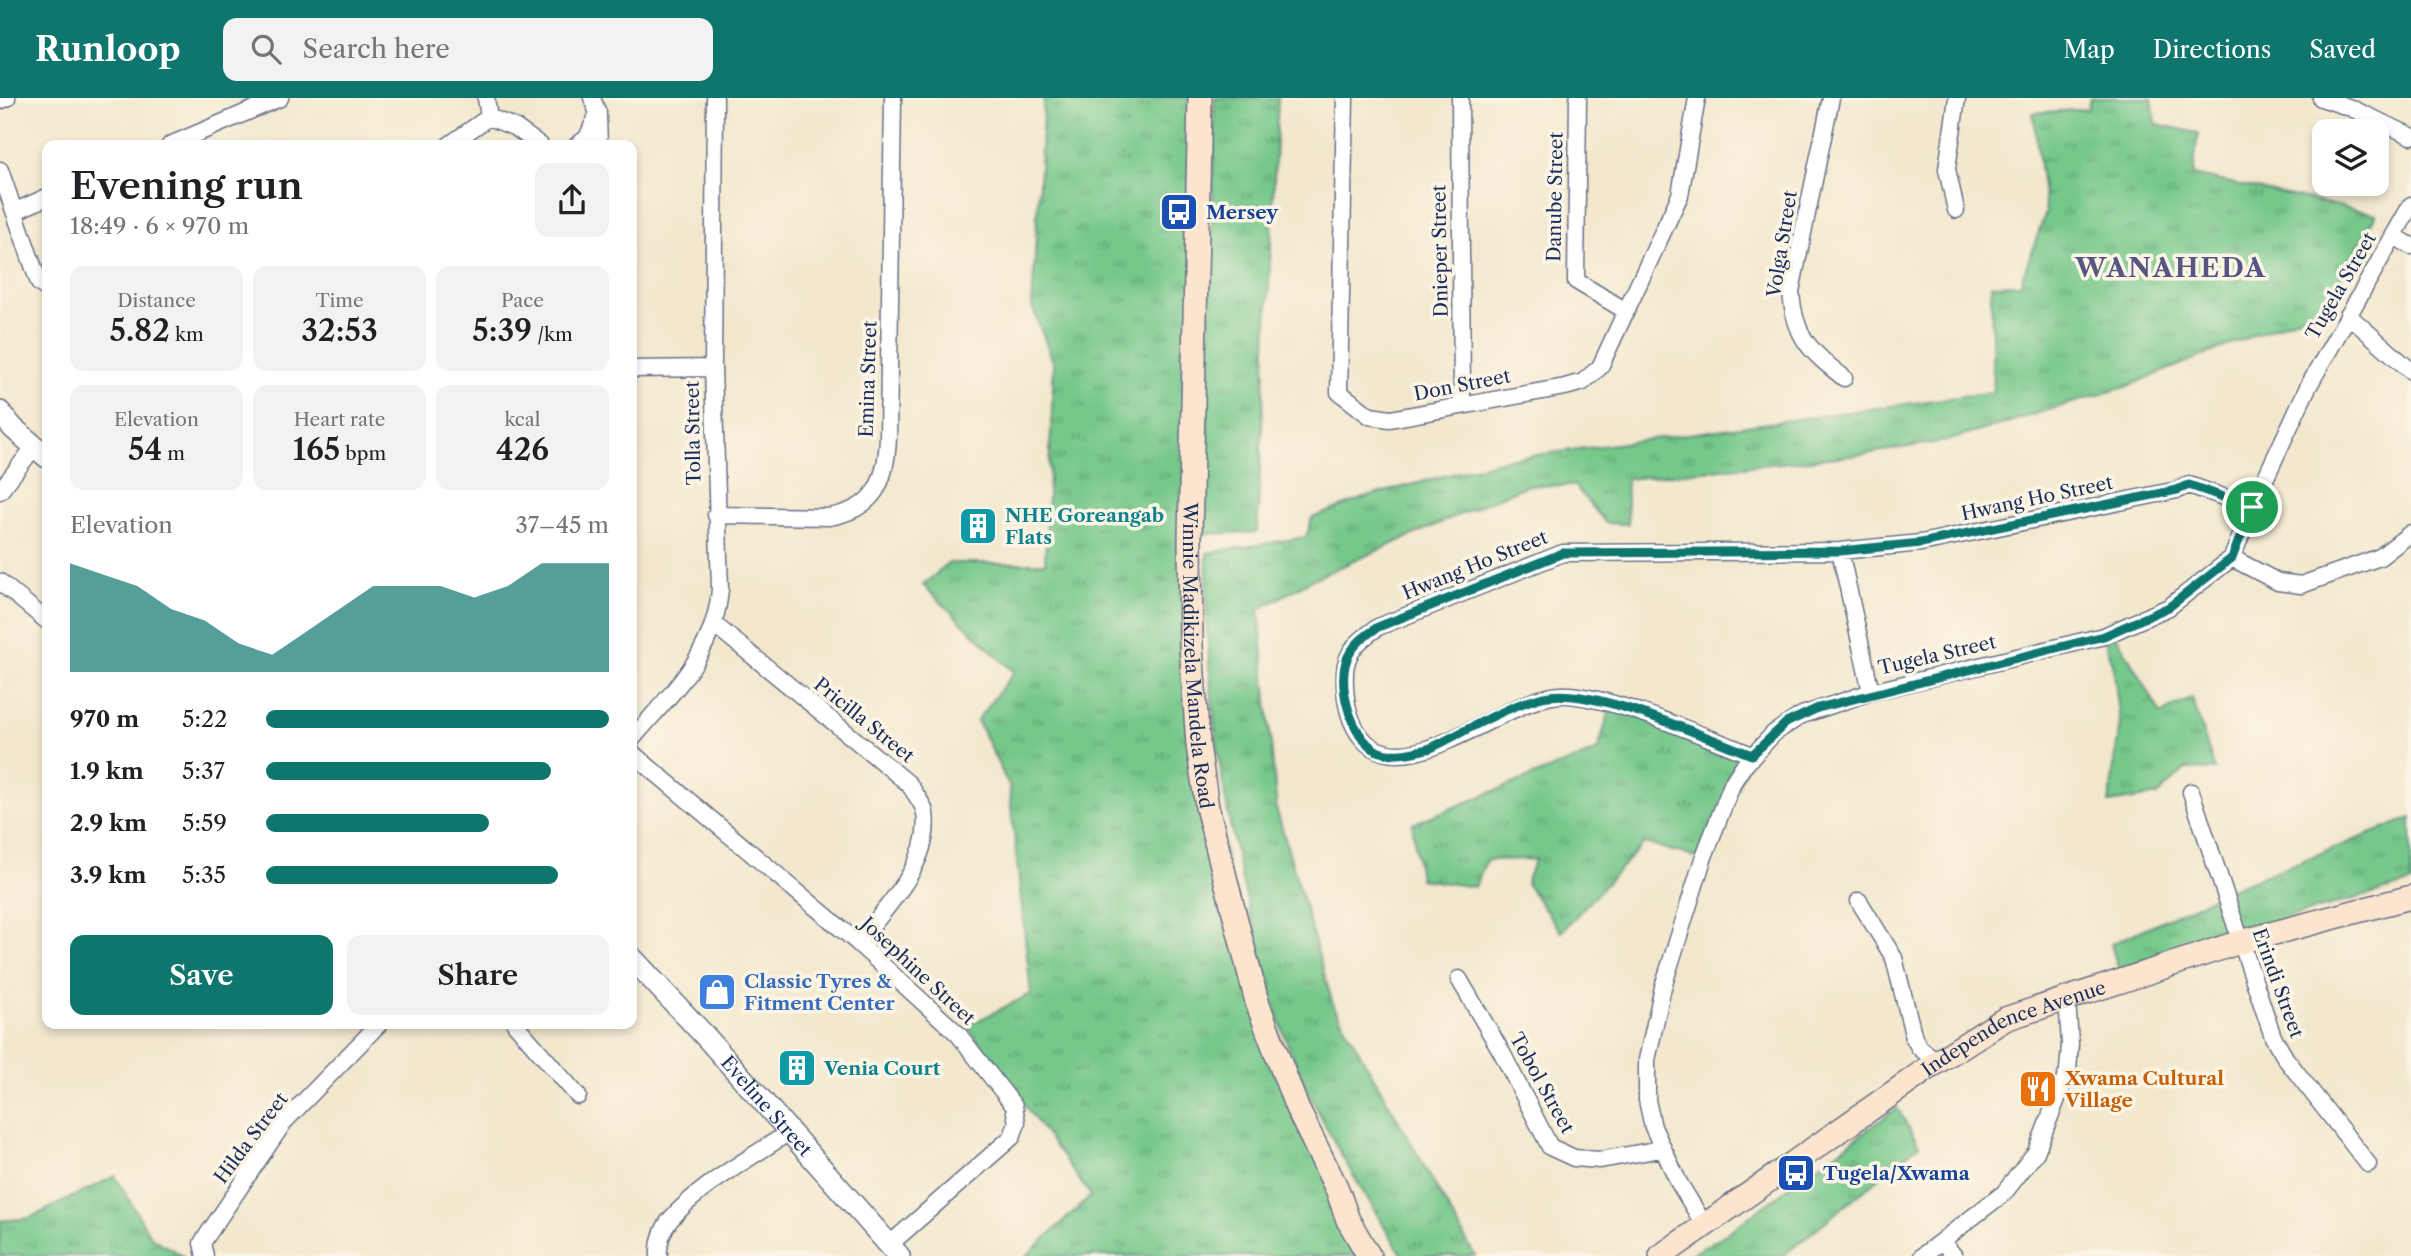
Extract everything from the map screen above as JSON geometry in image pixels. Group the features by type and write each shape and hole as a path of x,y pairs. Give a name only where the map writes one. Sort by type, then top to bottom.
{"main road":[{"name":"Winnie Madikizela Mandela Road","path":"1200,98 1190,537 1191,646 1198,745 1210,818 1256,1002 1297,1108 1337,1189 1348,1220 1369,1256"},
{"name":"Independence Avenue","path":"1661,1256 1937,1062 2005,1019 2240,942 2409,903"},
{"name":"Winnie Madikizela Mandela Road","path":"1337,1189 1359,1214 1384,1256"}],"street":[{"path":"0,101 7,98"},
{"path":"182,140 281,98"},
{"path":"486,98 489,117"},
{"name":"Tolla Street","path":"637,733 695,663 715,625 720,589 713,368 715,98"},
{"name":"Emina Street","path":"716,515 829,517 846,514 867,503 878,487 887,464 893,98"},
{"name":"Don Street","path":"1345,98 1339,392 1370,416 1390,419 1583,382 1600,367 1680,195 1697,98"},
{"name":"Dnieper Street","path":"1460,98 1462,404"},
{"name":"Danube Street","path":"1578,98 1576,281 1626,311"},
{"name":"Volga Street","path":"1830,98 1791,291 1793,318 1802,339 1818,358 1844,378"},
{"path":"1956,210 1947,169 1957,98"},
{"path":"2321,98 2351,108 2411,136"},
{"path":"584,140 587,138 596,103"},
{"path":"596,103 599,140"},
{"path":"456,140 489,117"},
{"path":"489,117 516,128 533,140"},
{"path":"0,170 42,285"},
{"path":"16,211 42,199"},
{"name":"Tugela Street","path":"1705,1226 1661,1149 1647,1100 1646,1070 1653,1023 1703,859 1733,782 1752,755 1774,733 1802,715 1871,692 2104,636 2169,607 2232,558 2252,507 2308,387 2411,205"},
{"path":"2394,236 2411,246"},
{"path":"2348,315 2411,371"},
{"path":"637,369 713,368"},
{"path":"0,412 41,452 0,491"},
{"name":"Hwang Ho Street","path":"1752,755 1648,716 1570,695 1531,701 1431,748 1391,754 1377,751 1367,743 1351,722 1345,688 1348,655 1361,639 1378,627 1563,553 1840,551 1921,543 1979,533 2177,490 2189,485 2252,507"},
{"path":"2232,558 2278,582 2301,585 2380,557 2411,533"},
{"path":"1840,551 1871,692"},
{"path":"0,582 42,617"},
{"name":"Pricilla Street","path":"715,625 909,784 925,811 925,841 912,868 858,943"},
{"name":"Josephine Street","path":"637,757 858,943 958,1034 1014,1106 1017,1123 1012,1137 894,1250"},
{"name":"Erindi Street","path":"2191,792 2278,1048 2368,1164"},
{"path":"1859,901 1894,958 1914,1038 1919,1047 1937,1062"},
{"name":"Eveline Street","path":"637,964 894,1250"},
{"name":"Tobol Street","path":"1459,979 1501,1051 1550,1147 1574,1158 1600,1160 1661,1149"},
{"path":"1922,1256 2004,1193 2036,1152 2068,1070 2070,1044 2067,998"},
{"name":"Hilda Street","path":"205,1256 202,1243 284,1122 374,1029"},
{"path":"519,1029 578,1096"},
{"path":"659,1256 658,1245 668,1222 693,1198 789,1132"},
{"path":"1942,1241 1954,1256"}],"green space":[{"path":"1044,98 1200,98 1191,646 1239,939 1369,1256 1026,1256 1091,1196 967,1026 1031,994 1009,786 977,720 1014,672 923,585 949,563 1045,563 1054,364 1032,306"},
{"path":"1215,98 1278,98 1257,532 1204,534"},
{"path":"2090,98 2152,98 2156,124 2198,133 2193,175 2376,214 2324,307 2125,387 1946,441 1857,455 1626,479 1628,524 1606,523 1575,486 1527,485 1315,578 1259,610 1277,811 1333,1005 1475,1256 1403,1256 1323,1122 1297,1066 1276,1009 1238,861 1219,759 1209,656 1207,553 1306,537 1312,518 1366,497 1507,459 1993,392 1991,285 2020,284 2046,212 2033,113 2088,109"},
{"path":"2114,632 2161,714 2192,698 2215,770 2185,769 2158,795 2109,803 2120,723 2113,664 2104,636"},
{"path":"1611,706 1752,755 1703,859 1644,843 1561,932 1526,883 1535,859 1486,860 1475,887 1420,879 1412,824 1598,750"},
{"path":"2411,818 2411,883 2247,929 2119,971 2111,944 2240,885"},
{"path":"1897,1108 1919,1145 1783,1256 1688,1256 1726,1234"},
{"path":"115,1176 151,1237 183,1256 0,1256 0,1221 30,1218"}],"place":[{"name":"Mersey","path":"1179,212"},
{"name":"NHE Goreangab Flats","path":"978,526"},
{"name":"Classic Tyres & Fitment Center","path":"717,992"},
{"name":"Venia Court","path":"797,1068"},
{"name":"Xwama Cultural Village","path":"2038,1089"},
{"name":"Tugela/Xwama","path":"1796,1173"}],"district":[{"name":"WANAHEDA","path":"2171,268"}],"route":[{"path":"2189,485 2252,507 2232,558 2169,607 2104,636 1871,692 1818,708 1786,723 1752,755 1648,716 1570,695 1531,701 1431,748 1415,752 1391,754 1377,751 1367,743 1351,722 1345,688 1345,668 1348,655 1361,639 1378,627 1554,555 1605,550 1840,551 1921,543 1979,533 2177,490 2189,485"}]}
